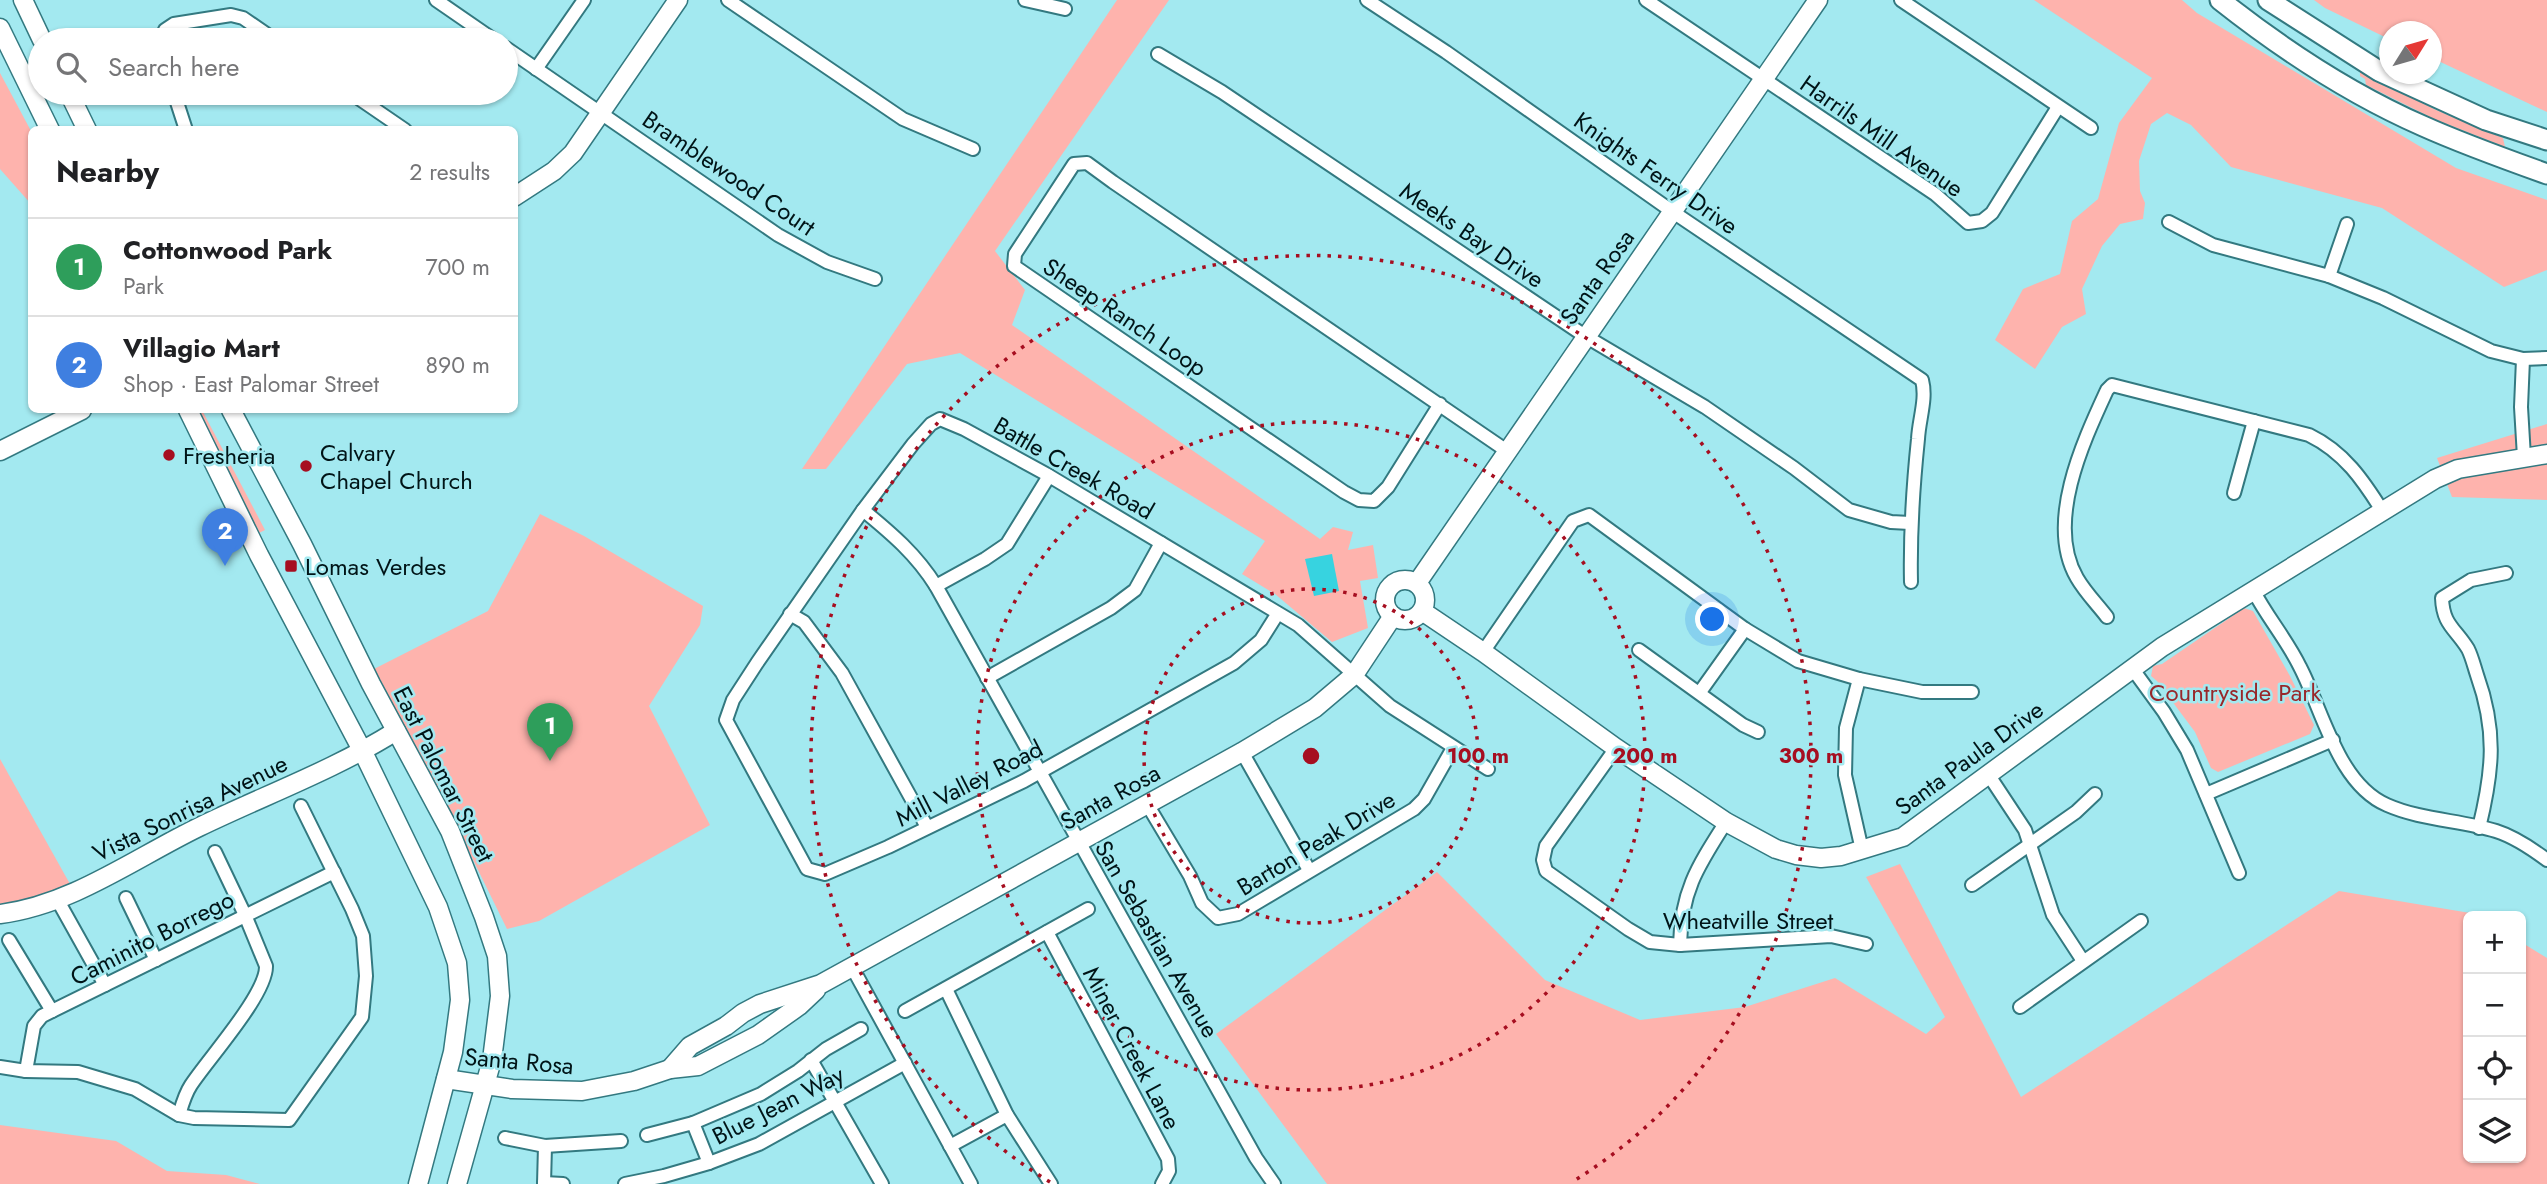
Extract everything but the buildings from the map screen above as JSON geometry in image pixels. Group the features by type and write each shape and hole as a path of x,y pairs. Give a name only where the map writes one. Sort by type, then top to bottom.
{"main road":[{"path":"2220,0 2283,47 2348,88 2421,125 2547,174"},
{"path":"2268,0 2378,71 2486,120 2547,140"}],"street":[{"path":"23,0 36,28"},
{"path":"436,0 477,28"},
{"path":"536,69 584,0"},
{"path":"518,194 554,171 573,153 678,0"},
{"path":"727,0 903,119 973,149"},
{"path":"1025,0 1065,9"},
{"name":"Knights Ferry Drive","path":"1367,0 1922,380 1926,392 1919,421 1910,523"},
{"name":"Harrils Mill Avenue","path":"1646,0 1935,194 1968,223 1982,221 1992,213 2058,107"},
{"name":"Santa Rosa","path":"1417,583 1818,0"},
{"path":"1901,0 2091,128"},
{"path":"168,28 174,24 231,15 243,18 258,28"},
{"path":"0,28 28,85"},
{"name":"Meeks Bay Drive","path":"1158,54 1215,87 1585,336 1705,407 1794,468 1849,510 1891,522 1910,523"},
{"name":"Bramblewood Court","path":"518,56 778,235 827,262 875,279"},
{"path":"38,105 48,126"},
{"path":"74,105 85,126"},
{"path":"178,105 185,126"},
{"path":"369,105 399,126"},
{"name":"Sheep Ranch Loop","path":"1440,404 1388,486 1374,501 1359,500 1014,266 1015,254 1074,164 1087,163 1440,404 1507,451"},
{"path":"2169,222 2213,245 2329,276 2383,298 2482,348 2523,359 2547,358"},
{"path":"2329,276 2347,224"},
{"path":"2523,359 2521,407 2524,457"},
{"path":"2107,617 2076,577 2067,548 2064,507 2106,390 2112,385 2299,431 2330,446 2354,468 2383,512"},
{"path":"0,451 76,413"},
{"path":"189,413 259,555 363,752 438,907 457,963 460,1000 453,1052 418,1184"},
{"name":"East Palomar Street","path":"233,413 450,831 497,956 500,996 492,1060 457,1184"},
{"name":"Battle Creek Road","path":"726,720 733,700 863,510 913,444 931,424 940,419 964,429 1049,476 1278,613 1318,641 1390,706 1488,769"},
{"path":"2234,494 2254,421"},
{"name":"Santa Paula Drive","path":"1422,611 1726,822 1776,849 1796,855 1821,858 1841,856 1903,837 2132,668 2253,590 2435,480 2458,469 2547,454"},
{"path":"936,586 1007,544 1049,476"},
{"name":"San Sebastian Avenue","path":"863,510 906,546 923,565 936,586 1273,1184"},
{"path":"1483,652 1573,522 1589,515 1745,629 1798,661 1859,679 1922,692 1972,692"},
{"path":"1910,523 1912,582"},
{"path":"987,678 1111,608 1135,590 1161,543"},
{"path":"2479,828 2492,766 2491,734 2484,693 2469,650 2443,614 2442,598 2471,580 2507,573"},
{"path":"1399,580 1417,583 1425,593 1422,611 1412,620 1393,616 1388,611 1385,600 1389,588 1399,580"},
{"path":"2253,590 2300,666 2350,775 2371,796 2412,815 2496,831 2523,843 2547,860"},
{"name":"Mill Valley Road","path":"726,720 807,869 825,874 888,847 1041,772 1234,663 1261,640 1278,613"},
{"path":"790,614 804,622 842,673 927,827"},
{"name":"Santa Rosa","path":"670,1069 690,1046 743,1013 760,1004 821,984 1242,752 1315,708 1354,675 1393,616"},
{"path":"1700,692 1745,629"},
{"path":"1639,650 1743,725 1758,732"},
{"path":"2132,668 2187,750 2239,873"},
{"path":"1859,679 1846,728 1845,775 1863,850"},
{"name":"Vista Sonrisa Avenue","path":"0,914 57,899 199,827 363,752 396,731"},
{"path":"2206,793 2333,740"},
{"name":"Barton Peak Drive","path":"1147,804 1190,876 1202,903 1218,918 1238,914 1414,810 1424,799 1453,748"},
{"name":"Wheatville Street","path":"1616,748 1546,846 1542,860 1546,872 1650,942 1680,945 1831,936 1866,944"},
{"path":"1242,752 1309,870"},
{"path":"1988,774 2015,813 2029,844 2053,915 2083,961"},
{"path":"1972,885 2076,811 2095,794"},
{"path":"0,1067 26,1071 78,1072 135,1089 179,1115 194,1118 289,1120 362,1017 366,976 363,936 301,806"},
{"path":"1680,945 1685,899 1693,876 1726,822"},
{"path":"179,1115 189,1088 264,982 266,967 215,852"},
{"name":"Caminito Borrego","path":"26,1071 34,1026 52,1011 334,872"},
{"path":"126,898 156,960"},
{"path":"57,899 104,985"},
{"path":"905,1012 1087,909"},
{"path":"2020,1007 2141,921"},
{"name":"Miner Creek Lane","path":"1047,932 1168,1159 1169,1171 1162,1184"},
{"path":"9,940 52,1011"},
{"path":"852,967 971,1184"},
{"name":"Santa Rosa","path":"446,1079 544,1091 582,1091 634,1081 670,1069 698,1066 731,1051 799,1006 821,984"},
{"path":"946,989 1007,1115 1051,1184"},
{"path":"647,1135 694,1123 761,1094 861,1029"},
{"path":"811,1060 882,1184"},
{"name":"Blue Jean Way","path":"625,1184 665,1180 759,1144 905,1063"},
{"path":"950,1146 1007,1115"},
{"path":"694,1123 709,1163"},
{"path":"505,1139 545,1146 621,1141"},
{"path":"545,1146 544,1184 563,1184"}],"green space":[{"path":"1117,0 1169,0 995,251 1025,290 1012,325 1320,539 1333,527 1353,532 1348,550 1373,545 1378,578 1360,581 1368,628 1332,642 1275,594 1242,574 1265,541 960,353 907,364 826,469 802,469"},
{"path":"2034,0 2182,0 2197,13 2456,168 2547,200 2547,270 2504,287 2382,208 2231,167 2191,125 2167,113 2151,124 2139,161 2140,191 2145,203 2143,219 2120,224 2102,246 2082,289 2086,314 2062,327 2035,369 1995,340 2023,289 2060,274 2072,221 2098,199 2119,123 2152,78"},
{"path":"2314,0 2547,0 2547,112 2442,63 2442,21 2379,21 2379,34"},
{"path":"2360,71 2379,81 2379,84 2385,84 2436,110 2503,138 2505,147 2434,119 2366,85 2365,79 2360,76"},
{"path":"0,73 28,126 28,201 0,169"},
{"path":"196,413 204,413 265,530 259,533 257,527 254,528"},
{"path":"2547,424 2547,500 2452,497 2437,458"},
{"path":"540,514 584,536 703,606 700,625 649,706 710,825 539,921 507,929 374,669 488,611"},
{"name":"Countryside Park","path":"2244,608 2253,611 2314,725 2310,734 2218,772 2211,768 2195,732 2151,676 2153,666 2162,664"},
{"path":"0,759 70,884 22,907 0,908"},
{"path":"1900,864 2021,1097 2339,891 2463,912 2463,1163 2526,1163 2526,945 2547,958 2547,1184 1327,1184 1216,1034 1437,872 1545,980 1640,1020 1745,1007 1835,978 1926,1034 1945,1017 1866,877"},
{"path":"0,1125 116,1141 167,1171 226,1175 260,1184 0,1184"}],"water":[{"path":"1332,554 1339,591 1314,596 1305,559"}],"place":[{"name":"Fresheria","path":"169,455"},
{"name":"Calvary Chapel Church","path":"306,466"},
{"name":"Villagio Mart","path":"225,566"},
{"name":"Lomas Verdes","path":"291,566"},
{"name":"Cottonwood Park","path":"550,761"}]}
